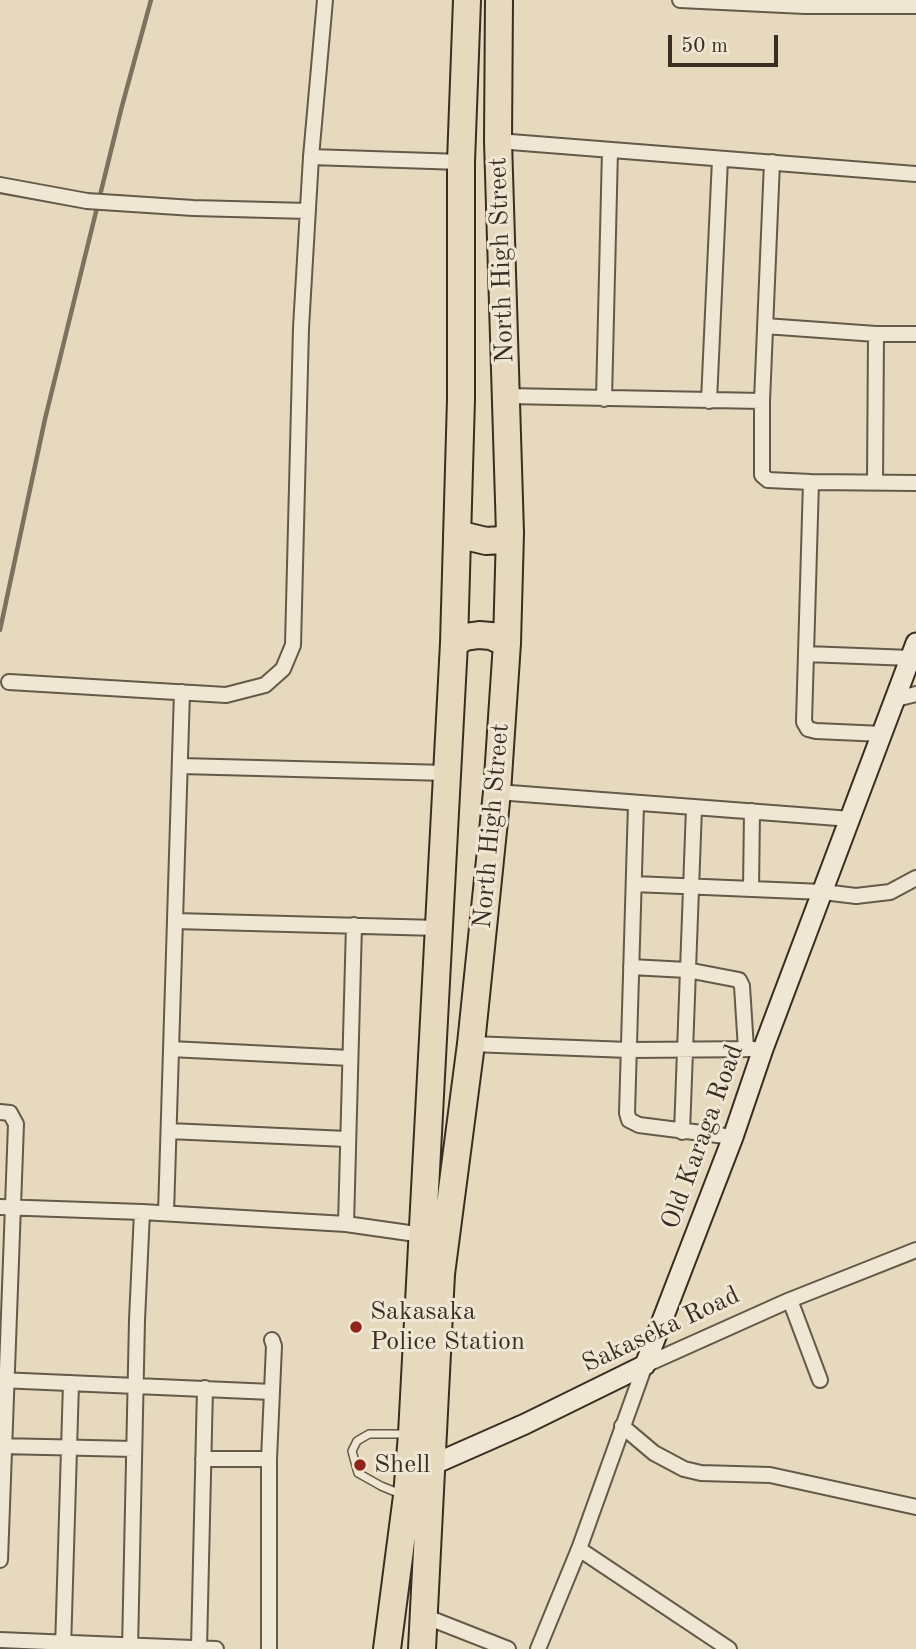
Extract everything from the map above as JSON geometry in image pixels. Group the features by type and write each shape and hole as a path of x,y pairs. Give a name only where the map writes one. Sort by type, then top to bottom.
{"highway":[{"name":"North High Street","path":"387,1649 407,1496 412,1434 454,643 461,399 461,162 467,0"},
{"name":"North High Street","path":"422,1649 441,1274 471,1044 497,792 507,643 510,533 498,141 499,0"},
{"path":"457,534 485,541 501,540 510,533"},
{"path":"454,643 465,637 479,635 491,636 507,643"}],"street":[{"path":"9,682 226,695 265,685 283,669 293,645 301,328 325,0"},
{"path":"680,0 806,6 916,6"},
{"path":"498,141 916,174"},
{"path":"604,399 610,150"},
{"path":"312,157 461,162"},
{"path":"709,401 720,159"},
{"path":"772,162 762,401 762,475 768,480 916,483"},
{"path":"0,185 87,201 193,208 308,211"},
{"path":"765,326 876,334 916,334"},
{"path":"875,482 876,334"},
{"path":"507,396 762,401"},
{"path":"811,482 804,722 808,729 816,732 883,734"},
{"path":"806,654 913,651"},
{"name":"Old Karaga Road","path":"538,1649 579,1549 622,1426 733,1137 755,1049 823,892 913,651"},
{"path":"166,1213 181,766 181,692"},
{"path":"896,699 916,694"},
{"path":"181,766 447,773"},
{"path":"497,792 851,819"},
{"path":"636,804 627,1114 629,1120 639,1125 733,1137"},
{"path":"682,1132 694,808"},
{"path":"751,889 752,811"},
{"path":"634,884 823,892 856,896 890,892 916,878"},
{"path":"175,921 438,928"},
{"path":"346,1224 354,925"},
{"path":"471,1044 685,1050 755,1049 743,986 739,980 687,970 631,967"},
{"path":"171,1049 350,1058"},
{"path":"0,1112 10,1113 16,1124 7,1207 0,1560"},
{"path":"169,1131 347,1139"},
{"path":"7,1207 346,1224 424,1235"},
{"path":"130,1647 135,1386 142,1212"},
{"name":"Sakaseka Road","path":"432,1465 790,1300 916,1250"},
{"path":"790,1300 820,1380"},
{"path":"269,1649 272,1339"},
{"path":"4,1380 272,1392"},
{"path":"63,1646 71,1383"},
{"path":"199,1648 205,1388"},
{"path":"622,1426 654,1454 692,1472 770,1475 916,1507"},
{"path":"3,1446 134,1449"},
{"path":"203,1459 269,1459"},
{"path":"579,1549 729,1649"},
{"path":"424,1616 509,1649"},
{"path":"0,1640 63,1646 216,1649"}],"lane":[{"path":"407,1496 358,1473 352,1451 357,1441 369,1434 412,1434"}],"waterway":[{"path":"0,630 45,419 122,106 151,0"}],"place":[{"name":"Sakasaka Police Station","path":"356,1327"},
{"name":"Shell","path":"360,1465"}]}
